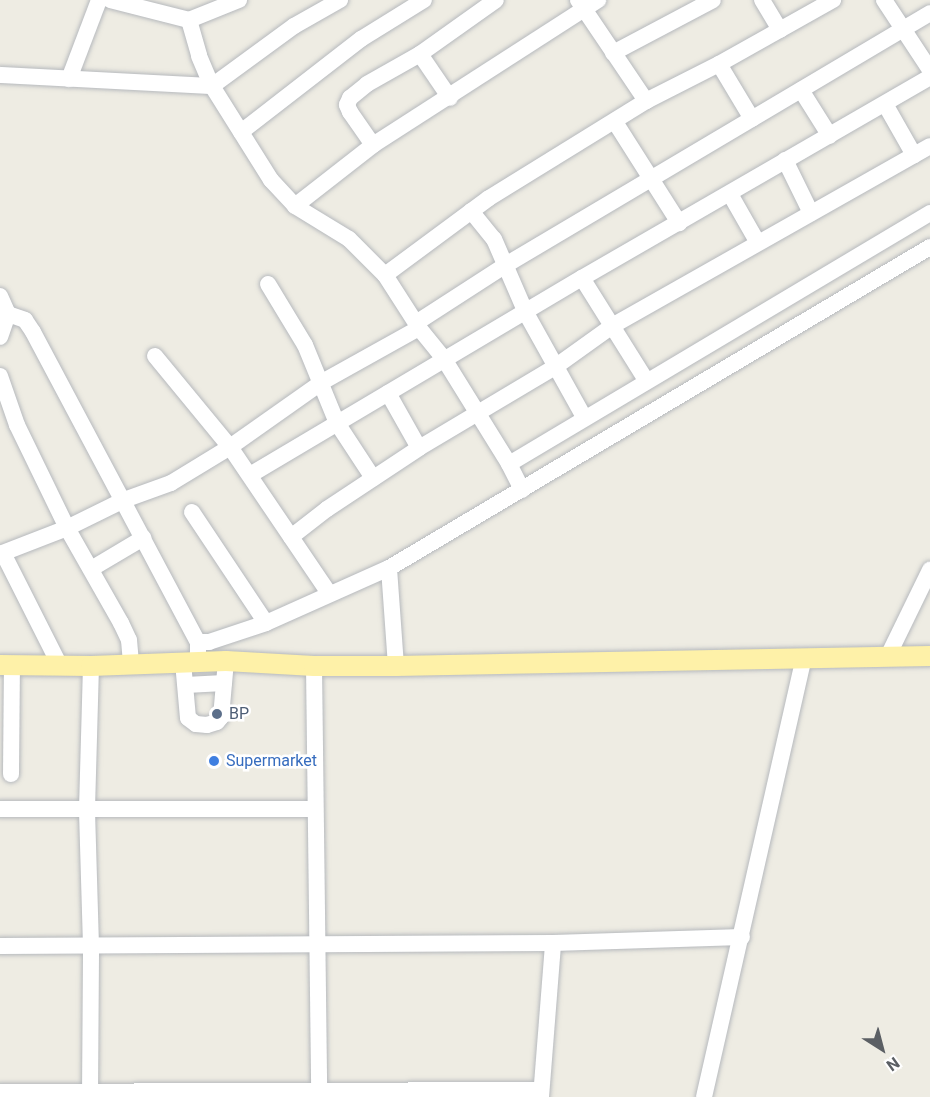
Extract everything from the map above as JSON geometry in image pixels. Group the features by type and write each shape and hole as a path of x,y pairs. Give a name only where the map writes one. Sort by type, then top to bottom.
{"main road":[{"path":"6,665 130,665 193,655 226,661 314,666 930,656"}],"street":[{"path":"69,79 99,0"},
{"path":"110,0 189,20 239,0"},
{"path":"0,75 212,86 294,26 340,0"},
{"path":"241,132 361,39 424,0"},
{"path":"374,145 350,112 348,105 350,98 368,84 420,54 496,0"},
{"path":"762,0 780,30"},
{"path":"385,275 471,211 646,101 719,64 833,0"},
{"path":"884,0 930,70"},
{"path":"295,206 374,145 450,98 587,3 613,52 646,101"},
{"path":"613,52 701,3"},
{"path":"60,666 2,554 67,528 124,500 171,483 230,447 322,382 418,325 504,266 930,13"},
{"path":"189,20 199,56 212,86 271,180 295,206 349,239 385,275 444,359 509,464 522,490"},
{"path":"420,54 450,98"},
{"path":"719,64 752,119"},
{"path":"250,475 582,278 930,77"},
{"path":"801,90 830,136"},
{"path":"885,104 914,155"},
{"path":"615,122 679,223"},
{"path":"291,537 419,447 555,368 612,326 930,146"},
{"path":"785,160 811,213"},
{"path":"730,194 758,243"},
{"path":"471,211 494,239 526,312 584,417"},
{"path":"509,464 646,380 930,213"},
{"path":"193,655 209,642 266,623 388,568 930,247"},
{"path":"582,278 646,380"},
{"path":"268,284 305,345 337,423 373,478"},
{"path":"0,296 4,316 0,337"},
{"path":"4,316 25,320 143,538 193,655 186,685 188,718 196,724 207,725 217,722 220,717 226,661"},
{"path":"155,356 230,447 329,593"},
{"path":"0,376 17,425 67,528 129,640 130,665"},
{"path":"388,393 419,447"},
{"path":"192,512 266,623"},
{"path":"91,569 143,538"},
{"path":"388,568 396,666"},
{"path":"888,656 930,570"},
{"path":"704,1097 804,657"},
{"path":"6,665 11,774"},
{"path":"90,1094 91,946 87,809 92,666"},
{"path":"314,666 319,1094"},
{"path":"186,685 224,683"},
{"path":"0,809 315,809"},
{"path":"0,946 553,943 742,937"},
{"path":"0,1092 90,1094 541,1093 553,943"}],"place":[{"name":"BP","path":"217,714"},
{"name":"Supermarket","path":"214,761"}]}
